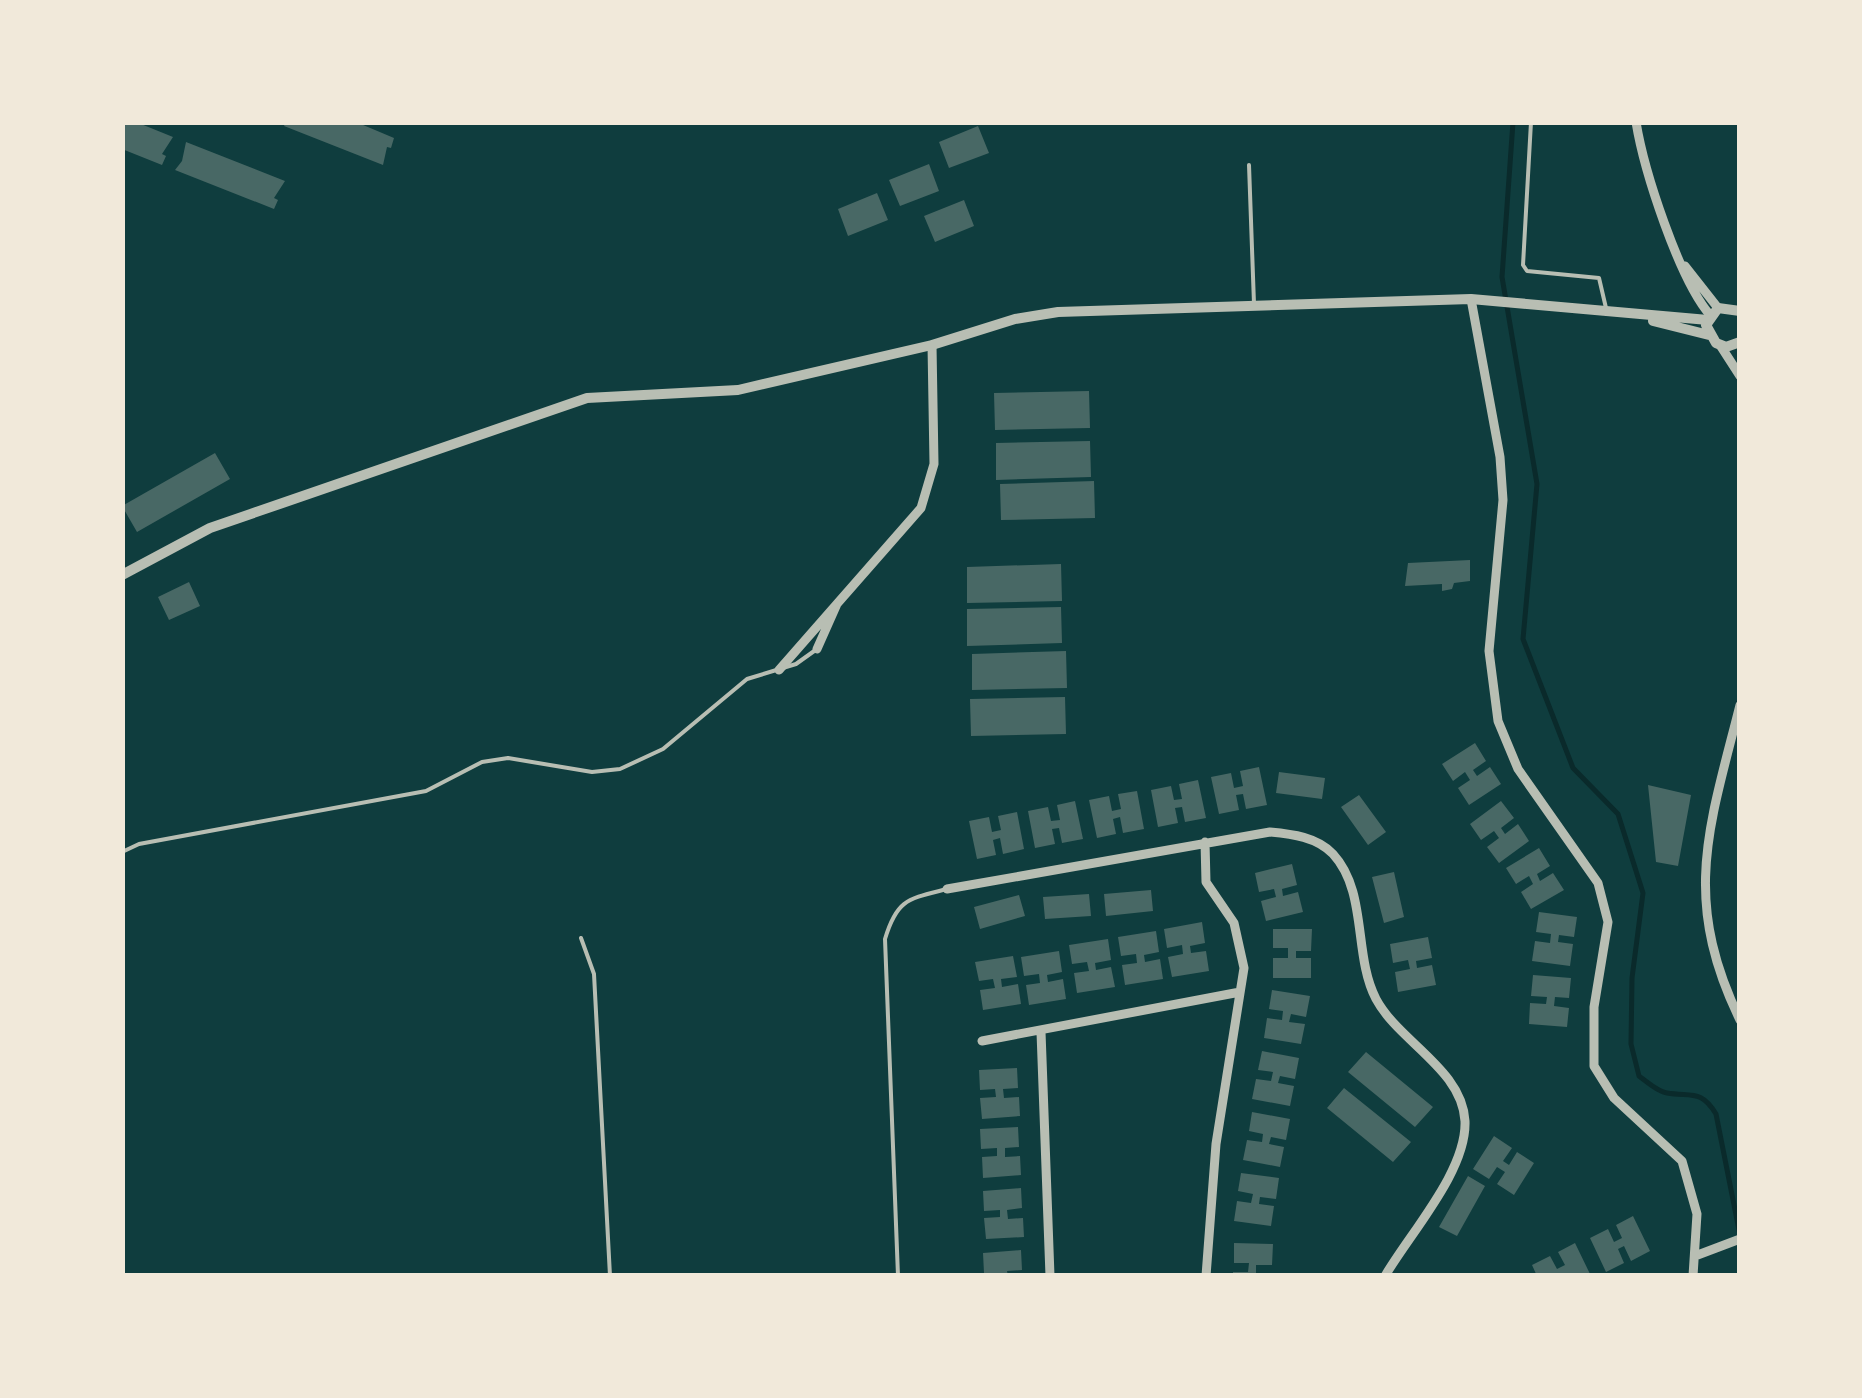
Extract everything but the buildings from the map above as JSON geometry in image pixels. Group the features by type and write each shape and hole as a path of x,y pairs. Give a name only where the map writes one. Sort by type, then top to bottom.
{"street":[{"path":"1636,122 1655,193 1684,264 1712,315 1709,336"},
{"path":"1471,299 1500,457 1503,500 1489,651 1498,721 1518,769 1598,883 1608,922 1594,1006 1594,1066 1614,1098 1682,1161 1697,1214 1692,1276"},
{"path":"122,575 210,528 586,398 738,390 932,345 1015,318 1058,312 1471,299 1637,316 1740,311"},
{"path":"1637,316 1709,336 1739,374"},
{"path":"1720,346 1738,343 1739,374"},
{"path":"779,670 842,593 908,526 928,488 936,429 932,345"},
{"path":"817,649 842,593"},
{"path":"1740,705 1710,819 1704,919 1712,956 1740,1020"},
{"path":"947,889 1270,832 1295,834 1332,853 1349,878 1366,974 1376,1000 1452,1085 1465,1116 1464,1141 1453,1168 1385,1276"},
{"path":"1205,842 1206,882 1234,923 1241,942 1240,992 1216,1144 1206,1276"},
{"path":"982,1041 1240,992"},
{"path":"1041,1032 1050,1276"},
{"path":"1695,1256 1740,1240"}],"lane":[{"path":"1531,122 1522,266 1528,271 1599,278 1607,313"},
{"path":"1248,165 1254,304"},
{"path":"122,852 155,841 426,790 482,762 508,758 592,772 620,770 663,748 747,679 779,670 817,649"},
{"path":"898,1276 885,939 892,914 907,900 947,889"},
{"path":"581,938 594,974 610,1276"}],"waterway":[{"path":"1513,122 1502,277 1537,484 1523,639 1573,768 1618,814 1643,893 1632,978 1631,1044 1639,1076 1664,1092 1700,1097 1711,1106 1716,1114 1740,1235"}]}
